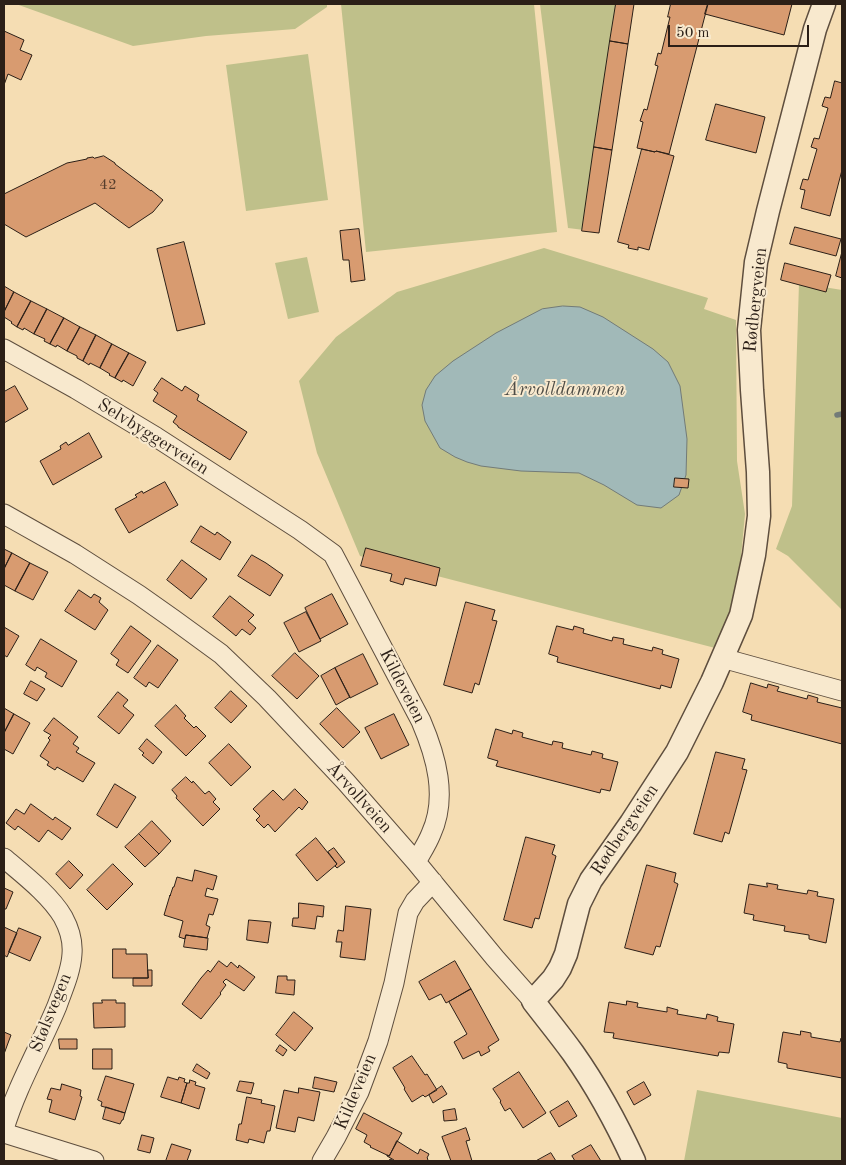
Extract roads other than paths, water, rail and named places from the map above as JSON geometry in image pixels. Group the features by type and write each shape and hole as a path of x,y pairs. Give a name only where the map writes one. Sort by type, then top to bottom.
{"street":[{"name":"Rødbergveien","path":"533,1001 553,979 560,968 566,954 575,918 591,880 672,761 708,691 741,615 754,555 759,516 758,472 749,348 756,262 815,29 824,4"},
{"name":"Selvbyggerveien","path":"4,348 156,437 300,530"},
{"name":"Årvollveien","path":"4,514 75,554 139,595 220,654 267,698 346,782 533,1001 574,1054 600,1094 634,1161"},
{"name":"Kildeveien","path":"300,530 332,554 421,720 430,742 439,781 440,795 437,817 432,833 416,862"},
{"path":"722,658 842,691"},
{"name":"Stølsvegen","path":"4,858 56,907 64,918 72,941 72,955 63,989 52,1018 9,1111 4,1129"},
{"name":"Kildeveien","path":"322,1161 355,1100 378,1041 394,982 408,912 433,882"},
{"path":"4,1133 94,1161"}],"water":[{"name":"Årvolldammen","path":"563,306 580,307 603,317 653,349 668,362 680,386 687,439 686,475 679,495 661,508 637,505 604,485 579,473 521,471 481,466 467,462 440,448 425,421 422,405 426,390 435,376 453,361 496,333 542,309"}],"waterway":[{"path":"837,415 842,414"}]}
